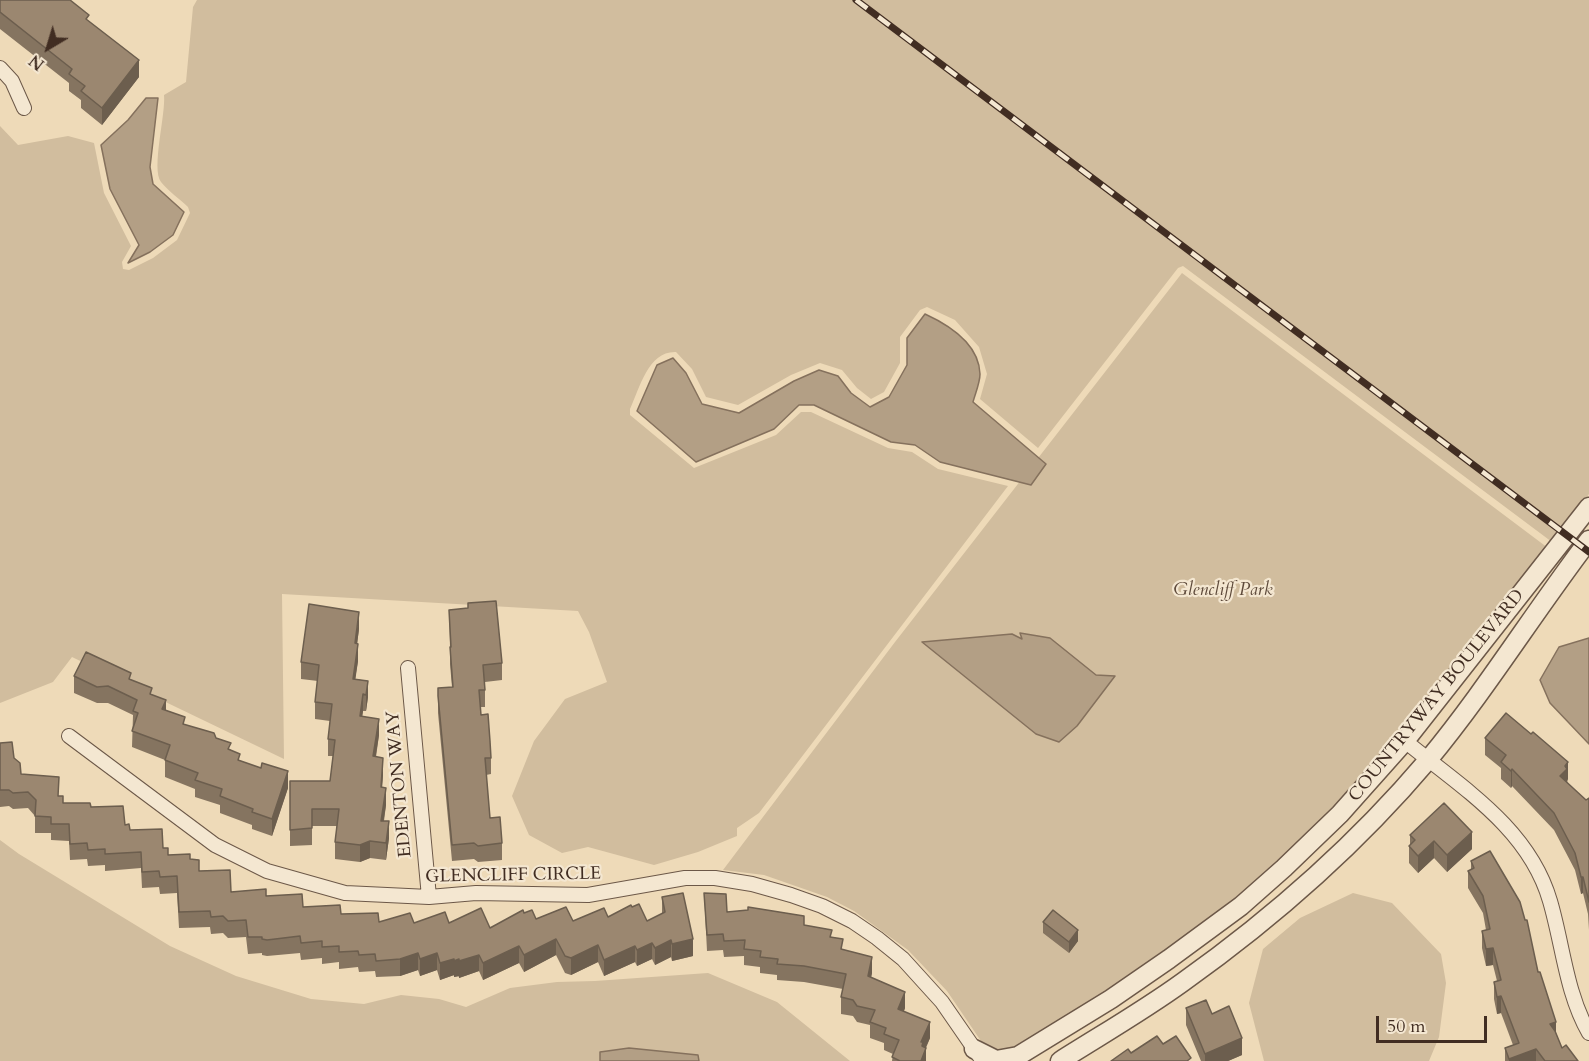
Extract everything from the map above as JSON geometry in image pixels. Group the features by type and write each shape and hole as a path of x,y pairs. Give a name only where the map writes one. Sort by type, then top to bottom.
{"street":[{"path":"0,68 12,81 24,108"},
{"name":"COUNTRYWAY BOULEVARD","path":"1018,1059 1132,985 1241,906 1340,814 1406,741 1589,507"},
{"name":"COUNTRYWAY BOULEVARD","path":"1060,1061 1180,984 1262,923 1359,835 1428,759 1511,650 1589,540"},
{"name":"EDENTON WAY","path":"408,668 429,897"},
{"name":"GLENCLIFF CIRCLE","path":"69,736 215,844 267,871 345,893 429,897 476,893 588,895 685,878 715,878 776,890 822,906 852,921 878,938 903,959 942,1002 978,1057"},
{"path":"1406,741 1488,809 1508,827 1526,849 1539,872 1550,900 1574,1000 1589,1033"},
{"path":"978,1057 996,1060 1018,1059"}],"green space":[{"path":"197,0 1589,0 1589,494 1552,542 1183,266 1178,268 1038,448 980,399 987,374 979,347 955,320 927,307 920,310 900,337 900,363 884,392 871,399 857,388 842,370 820,363 791,375 738,405 706,397 692,369 676,352 666,353 652,364 642,381 630,409 630,415 694,468 776,435 801,412 811,412 888,448 912,452 938,469 1008,486 759,813 737,828 737,836 698,852 654,865 588,847 562,853 529,835 512,796 534,741 565,699 607,682 589,632 578,611 282,594 284,759 72,657 53,682 0,703 0,126 18,145 68,136 94,143 104,193 131,246 122,262 123,269 129,270 153,258 177,240 190,213 188,207 161,182 158,175 158,154 164,95 186,82 193,7"},
{"name":"Glencliff Park","path":"1182,273 1548,548 1376,764 1318,825 1233,903 1123,980 1016,1050 1002,1053 988,1048 981,1041 947,991 908,950 854,911 827,897 764,875 723,870 895,642"},
{"path":"0,840 19,854 170,946 236,976 311,999 364,1004 401,995 439,999 466,1007 510,988 557,982 708,973 777,1002 850,1061 0,1061"},
{"path":"1353,893 1392,903 1441,954 1446,983 1439,1037 1429,1061 1264,1061 1249,1003 1263,949 1300,918"}],"shaded area":[{"path":"146,98 158,98 150,167 153,184 184,212 173,235 150,252 128,263 139,245 110,189 101,145 128,120"},
{"path":"925,314 953,330 974,354 980,374 973,402 1046,464 1031,485 940,462 915,445 891,442 814,405 799,405 774,429 696,462 637,411 657,365 673,358 686,373 702,404 739,413 794,381 819,370 838,376 851,393 870,407 889,397 907,365 907,338"},
{"path":"1020,633 1050,638 1096,675 1115,676 1077,726 1059,742 1036,734 922,642 1012,634 1022,639"},
{"path":"1589,638 1589,744 1550,703 1540,680 1559,647"},
{"path":"629,1048 698,1055 699,1061 600,1061 600,1052"}],"building":[{"path":"0,0 70,0 89,15 86,19 139,60 102,108 81,91 85,86 69,74 72,69 0,12"},
{"path":"496,601 502,663 483,665 485,690 479,690 481,715 488,714 491,758 485,758 490,818 500,817 502,843 478,846 474,843 452,845 438,696 438,688 453,687 449,610 468,608 468,603"},
{"path":"309,604 359,612 355,643 358,644 353,679 368,681 366,695 363,694 360,716 379,719 373,756 383,758 381,787 386,788 381,821 389,821 386,843 370,841 360,845 335,842 339,809 312,809 312,828 290,830 290,781 330,781 335,740 328,739 332,704 315,702 319,665 301,662"},
{"path":"86,652 131,673 129,679 152,688 150,694 166,700 162,709 185,717 183,724 214,733 216,738 231,743 228,749 240,754 238,760 261,768 262,763 288,771 272,819 220,796 222,789 195,780 198,773 165,760 170,745 132,731 138,713 133,711 137,700 108,686 97,687 74,676"},
{"path":"1506,713 1531,734 1533,732 1568,762 1565,766 1567,769 1560,776 1586,800 1589,798 1589,902 1575,853 1554,813 1512,769 1511,771 1501,762 1506,755 1485,738"},
{"path":"12,742 14,758 20,763 21,774 59,777 58,796 63,796 63,803 90,803 91,807 123,806 125,825 129,824 130,830 162,829 163,848 168,848 168,855 190,854 190,859 199,860 199,871 230,870 231,892 266,889 266,896 302,894 303,907 340,905 341,914 378,913 379,922 410,913 414,923 445,912 449,923 481,908 490,928 523,910 524,913 532,910 536,919 566,907 573,921 604,908 608,917 631,905 632,907 639,904 647,921 665,912 662,897 683,893 693,939 672,944 671,940 655,948 652,943 637,950 635,946 604,960 598,945 571,958 565,956 556,939 524,955 519,946 483,963 479,955 459,961 459,959 454,961 454,959 440,963 437,953 420,959 418,953 400,959 376,961 375,954 359,955 358,951 339,952 339,946 322,947 322,941 301,943 300,936 267,940 262,937 248,937 246,920 228,921 223,916 211,917 210,911 179,912 177,876 160,877 159,871 142,872 141,852 105,854 105,849 88,850 87,843 70,844 69,824 51,824 51,817 35,816 36,800 28,792 13,793 9,790 0,790 0,743"},
{"path":"1444,803 1472,832 1447,855 1434,841 1418,856 1409,846 1415,840 1410,835"},
{"path":"1490,851 1520,902 1525,920 1527,920 1538,972 1540,972 1556,1022 1550,1024 1562,1048 1566,1045 1578,1061 1545,1061 1536,1049 1509,1059 1505,1048 1519,1043 1501,996 1497,997 1494,982 1501,980 1493,948 1486,949 1482,931 1490,929 1483,896 1468,871 1474,868 1471,861"},
{"path":"704,893 726,894 727,912 748,910 748,907 804,916 804,925 832,930 830,937 843,939 841,949 872,957 868,976 905,992 898,1009 930,1022 921,1042 926,1048 921,1061 900,1061 892,1057 899,1040 884,1034 886,1028 870,1022 875,1010 857,1006 853,1000 841,997 846,974 804,966 777,964 778,959 760,957 761,951 744,949 745,940 724,941 723,934 707,935"},
{"path":"1053,910 1078,930 1069,942 1043,922"},
{"path":"1206,1000 1212,1014 1229,1006 1242,1038 1205,1054 1186,1008"},
{"path":"1157,1036 1163,1044 1176,1036 1191,1058 1187,1061 1111,1061 1128,1049 1131,1053"}],"railway":[{"path":"856,0 1589,552"}]}
